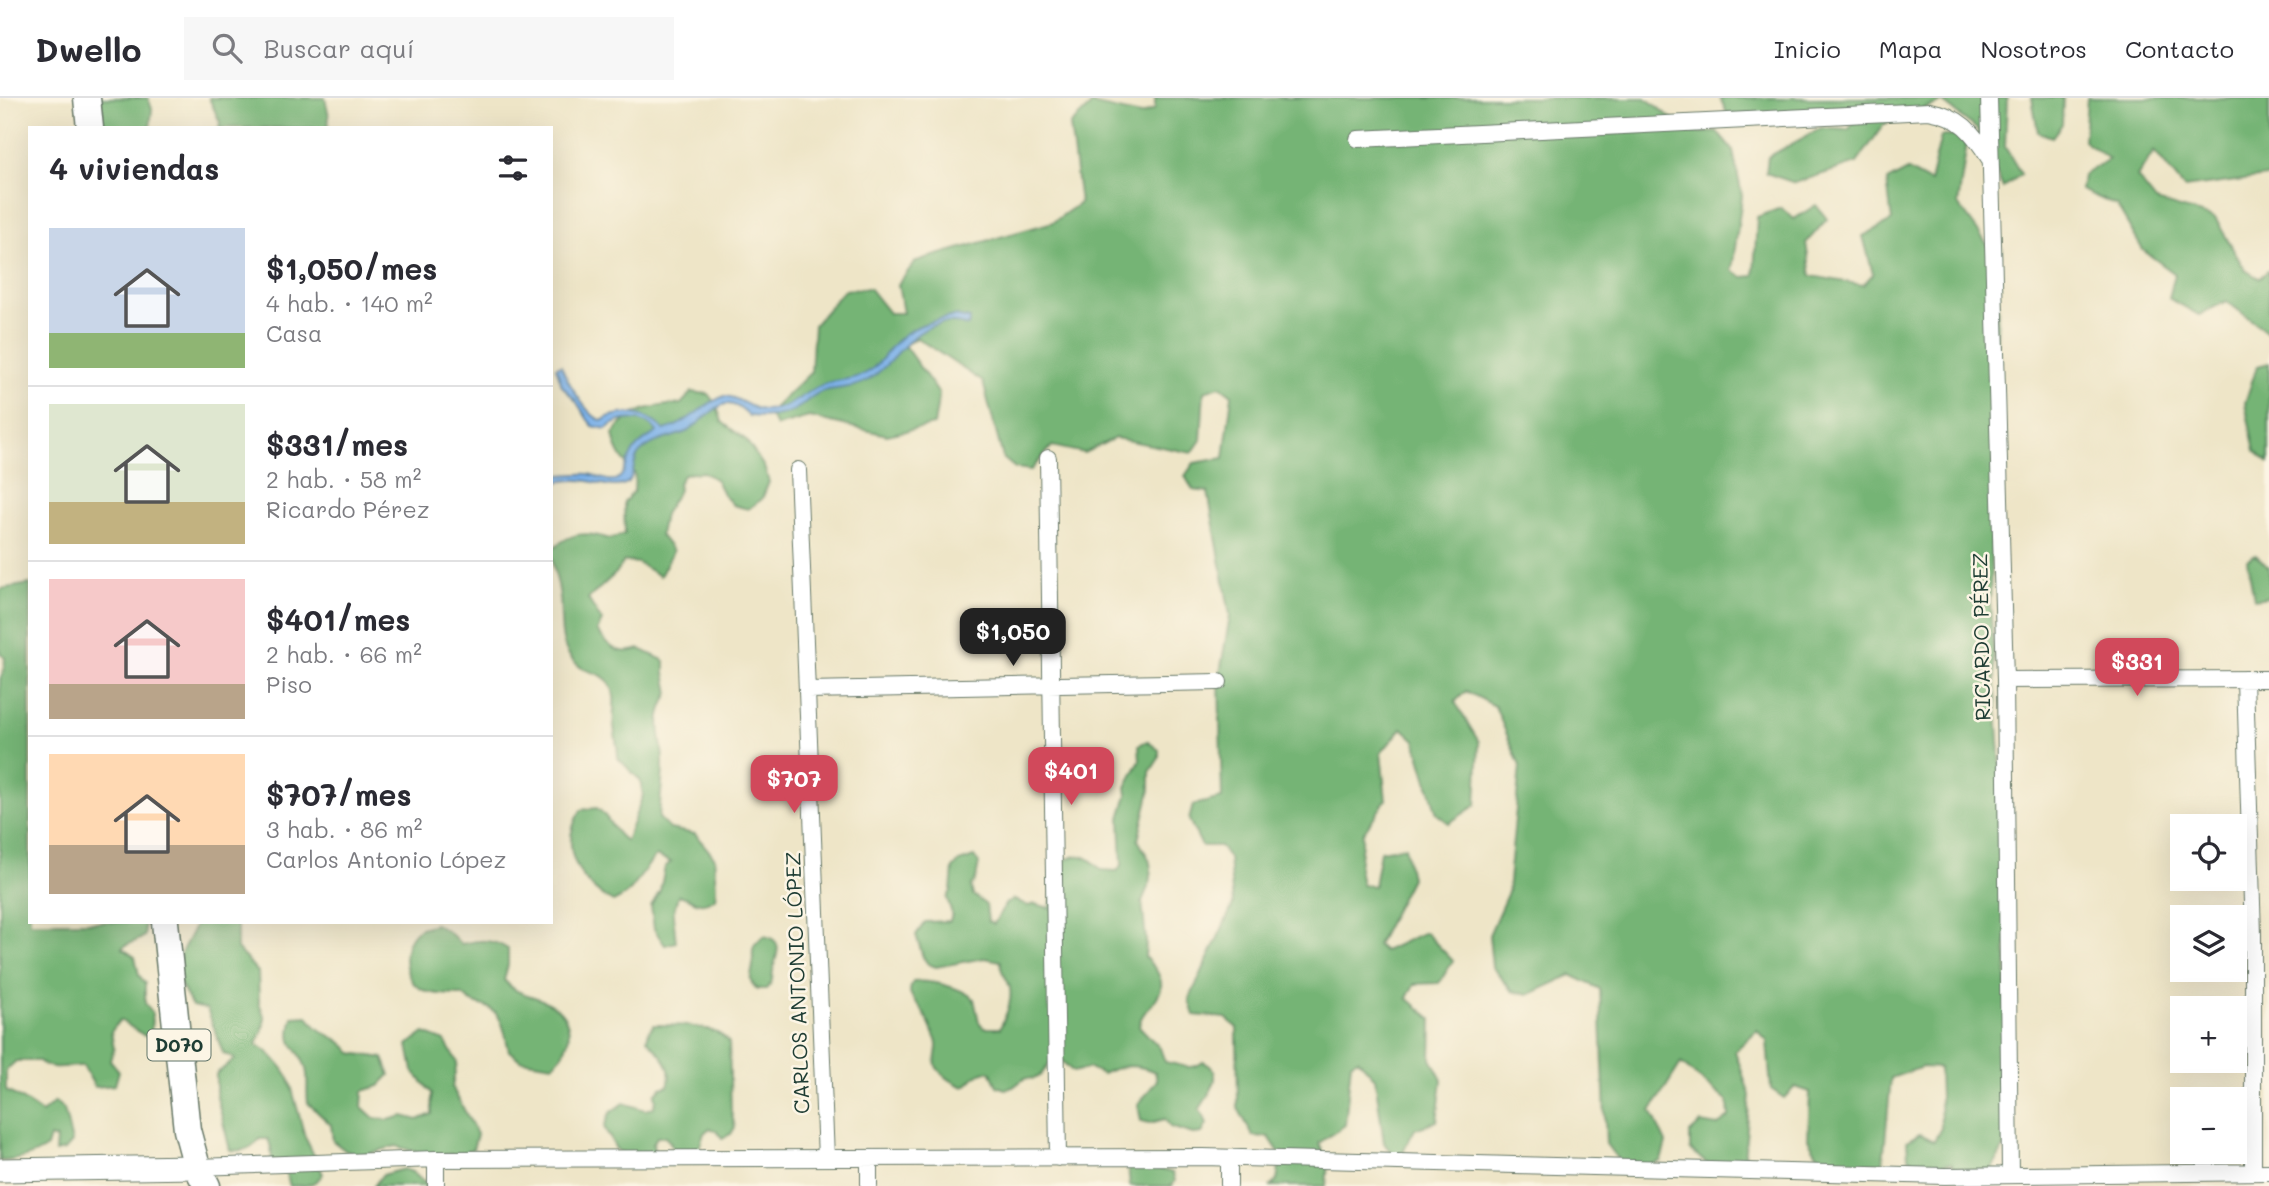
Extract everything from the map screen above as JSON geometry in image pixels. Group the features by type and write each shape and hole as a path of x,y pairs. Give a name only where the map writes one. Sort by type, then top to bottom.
{"main road":[{"path":"87,98 90,126"},
{"name":"D070","path":"165,924 187,1130 202,1176"},
{"path":"0,1170 202,1176"}],"street":[{"name":"RICARDO PÉREZ","path":"1989,98 2005,680 2010,1175"},
{"path":"1358,139 1929,111 1947,114 1960,122 1976,136 1990,159"},
{"path":"1048,458 1058,1158"},
{"name":"CARLOS ANTONIO LÓPEZ","path":"798,470 827,1158"},
{"path":"202,1176 436,1159 827,1158 1229,1158 1642,1169 1894,1181 2010,1175 2261,1172 2245,679"},
{"path":"2005,680 2269,679"},
{"path":"807,690 1219,682"},
{"path":"869,1158 869,1186"},
{"path":"1229,1158 1229,1186"},
{"path":"436,1159 436,1186"},
{"path":"1642,1169 1642,1186"}],"green space":[{"path":"98,98 148,98 152,109 150,126 102,126"},
{"path":"209,98 325,98 329,116 328,126 219,126"},
{"path":"1155,98 1646,98 1690,133 1717,132 1733,151 1742,196 1732,270 1743,277 1754,276 1757,217 1781,208 1794,219 1816,205 1827,219 1806,243 1811,276 1863,285 1873,274 1863,236 1892,221 1887,181 1908,170 1930,182 1941,136 1968,136 1958,204 1999,260 1990,603 2007,862 2006,1144 1990,1172 1958,1178 1952,1163 1921,1167 1908,1157 1907,1141 1920,1134 1934,1141 1941,1128 1939,1068 1922,1067 1891,1078 1883,1162 1870,1173 1825,1167 1808,1139 1810,1092 1795,1087 1784,1098 1771,1089 1767,1041 1757,1030 1735,1051 1750,1095 1744,1160 1714,1170 1690,1149 1690,1133 1701,1123 1717,1126 1729,1117 1728,1102 1681,1063 1651,1111 1666,1143 1661,1161 1628,1173 1606,1144 1600,989 1571,975 1528,995 1512,991 1492,967 1489,935 1508,892 1520,766 1495,706 1466,691 1455,702 1479,742 1476,805 1449,823 1437,814 1415,740 1402,728 1381,753 1386,800 1363,833 1359,868 1362,885 1374,886 1380,851 1405,847 1411,878 1377,945 1384,951 1425,932 1453,961 1439,983 1414,984 1407,998 1432,1019 1431,1059 1442,1080 1437,1121 1415,1129 1398,1161 1384,1143 1375,1078 1358,1059 1351,1063 1345,1125 1319,1143 1328,1164 1326,1186 1271,1186 1277,1180 1281,1155 1269,1137 1253,1136 1238,1108 1237,1028 1226,1018 1194,1015 1189,1000 1233,905 1229,858 1220,846 1202,846 1189,820 1193,805 1222,798 1219,679 1230,615 1208,492 1193,490 1185,476 1194,463 1224,458 1232,395 1220,386 1204,391 1201,440 1192,453 1115,438 1084,453 1052,446 1031,470 1015,468 1003,458 983,382 917,338 904,345 939,394 934,425 887,435 809,417 777,426 768,414 811,372 814,325 844,290 869,288 889,313 903,313 898,284 916,261 1053,222 1080,203 1070,125 1092,104 1141,115 1155,109"},
{"path":"1720,98 2007,98 2005,147 2021,174 2003,188 1978,130 1942,102 1884,124 1857,163 1795,183 1766,173 1768,157 1821,128 1848,130 1857,119 1849,106 1729,118"},
{"path":"2032,98 2063,98 2062,124 2052,137 2038,132"},
{"path":"2087,98 2269,98 2269,175 2266,177 2184,188 2154,151 2137,177 2156,201 2215,218 2245,270 2259,278 2269,270 2269,333 2226,301 2199,315 2169,298 2175,274 2143,250 2117,206 2081,190 2083,175 2109,159 2084,141"},
{"path":"2269,363 2269,463 2255,451 2245,403 2257,366"},
{"path":"692,392 708,394 717,406 722,422 746,440 764,467 769,482 762,499 748,509 733,505 716,480 703,472 684,474 678,483 679,490 664,514 660,535 673,551 660,576 638,563 624,561 617,572 588,599 602,621 597,631 606,642 620,651 640,649 665,661 669,693 659,720 663,762 659,818 670,829 695,834 715,858 715,898 700,903 678,895 673,914 676,942 665,945 654,929 651,906 660,891 665,867 671,862 656,856 633,887 613,902 590,885 575,863 571,837 581,810 597,808 626,841 643,795 640,780 618,758 614,694 610,684 603,677 579,666 566,650 553,565 553,548 572,536 586,534 610,539 625,534 624,502 634,491 635,474 621,456 613,434 627,419 643,410 681,404"},
{"path":"2256,555 2269,568 2269,597 2254,599 2247,560"},
{"path":"28,584 28,924 144,924 145,935 122,948 135,957 139,975 145,983 145,1003 152,1013 151,1033 145,1036 120,1020 111,1032 114,1049 110,1060 119,1071 115,1085 95,1087 83,1066 54,1067 39,1061 16,1061 6,1070 6,1091 42,1113 55,1102 64,1109 72,1142 65,1150 55,1152 56,1139 50,1137 47,1147 36,1153 0,1161 0,679 5,658 0,653 0,589"},
{"path":"1147,741 1159,750 1159,758 1150,772 1150,790 1138,840 1151,868 1149,885 1142,901 1145,957 1156,970 1161,987 1139,1026 1160,1048 1165,1062 1189,1067 1203,1062 1214,1072 1214,1084 1199,1110 1207,1124 1202,1133 1193,1134 1170,1127 1165,1119 1150,1123 1141,1121 1138,1105 1157,1080 1155,1072 1141,1067 1122,1067 1102,1074 1089,1068 1073,1072 1061,1061 1050,1064 1038,1077 1025,1078 1013,1087 1005,1089 997,1086 990,1071 978,1074 964,1087 961,1086 937,1068 936,1040 922,1010 910,994 913,982 937,983 954,988 974,999 979,1022 984,1028 1000,1028 1011,994 1001,961 984,958 936,967 928,964 923,957 916,935 925,922 950,921 952,914 947,898 951,891 953,868 959,862 974,857 979,863 976,879 971,887 973,895 986,905 988,921 994,924 1006,903 1014,899 1028,906 1035,904 1050,908 1055,867 1068,858 1084,857 1101,870 1117,871 1122,865 1120,818 1127,795 1126,787 1140,760 1139,745"},
{"path":"196,924 237,924 237,949 258,972 259,1003 265,1018 256,1045 275,1059 289,1078 305,1137 323,1174 313,1183 290,1186 285,1171 272,1163 268,1139 260,1139 243,1150 230,1150 216,1093 216,1074 235,1059 223,1053 207,1009 192,1006 178,980 175,965"},
{"path":"435,924 461,944 485,941 508,949 504,980 517,991 542,1000 561,1012 566,1020 568,1038 566,1047 553,1065 521,1060 509,1051 503,1026 493,1010 472,1002 463,995 430,992 413,983 406,967 408,942 419,929"},
{"path":"764,936 774,941 778,948 771,984 766,989 757,989 751,979 753,950 754,945"},
{"path":"308,1016 318,1029 346,1046 352,1053 383,1058 390,1075 379,1086 363,1091 362,1107 374,1118 388,1120 403,1116 418,1120 432,1114 432,1093 413,1071 408,1045 424,1033 445,1041 457,1062 452,1087 477,1134 473,1149 459,1154 426,1155 396,1146 363,1155 346,1151 333,1141 331,1125 308,1103 306,1069 291,1042 293,1017"},
{"path":"654,1025 706,1029 715,1032 729,1043 731,1111 735,1127 731,1134 722,1138 717,1131 710,1128 704,1133 699,1149 692,1154 676,1158 670,1142 665,1137 657,1137 653,1144 654,1152 623,1154 616,1149 604,1127 610,1113 624,1103 645,1110 653,1108 655,1094 668,1086 668,1065 647,1039"},
{"path":"1144,1164 1173,1173 1175,1181 1172,1186 1130,1186 1128,1167"},
{"path":"404,1169 429,1186 374,1186 382,1175"}],"water":[{"path":"955,316 970,319 968,326 937,324 924,330 870,379 853,386 820,392 783,415 749,416 738,407 726,404 721,406 686,432 654,443 643,450 636,458 630,479 625,484 612,486 574,480 553,484 553,476 564,475 589,474 609,480 616,479 622,475 635,449 657,432 640,420 625,420 606,429 593,426 562,386 556,367 561,365 578,397 598,419 604,420 624,414 638,415 664,430 680,424 725,396 759,409 774,409 795,401 822,385 856,377 875,366 906,333 929,322"}]}
